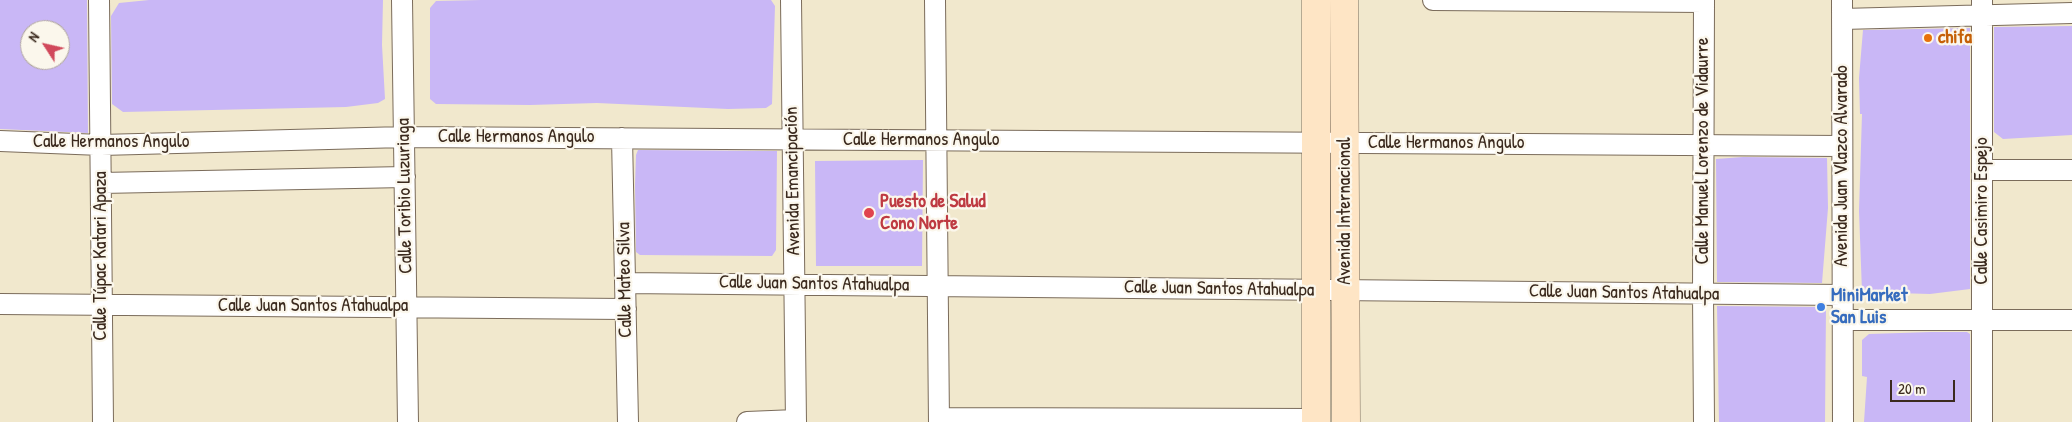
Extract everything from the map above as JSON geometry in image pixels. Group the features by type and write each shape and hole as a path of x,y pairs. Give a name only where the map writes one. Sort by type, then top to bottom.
{"main road":[{"name":"Avenida Internacional","path":"1316,0 1316,420"},
{"name":"Avenida Internacional","path":"1344,0 1346,422"}],"street":[{"name":"Calle Túpac Katari Apaza","path":"99,0 102,422"},
{"name":"Calle Toribio Luzuriaga","path":"402,0 408,422"},
{"name":"Avenida Emancipación","path":"791,0 796,421"},
{"path":"935,0 939,420 1316,420"},
{"path":"1433,0 1704,1"},
{"name":"Calle Manuel Lorenzo de Vidaurre","path":"1704,1 1702,294 1704,422"},
{"path":"1842,10 1982,8 2072,13"},
{"name":"Calle Casimiro Espejo","path":"1982,8 1982,422"},
{"name":"Avenida Juan Vlazco Alvarado","path":"1842,10 1842,320 1844,422"},
{"name":"Calle Hermanos Angulo","path":"0,141 101,145 404,137 1842,146"},
{"name":"Calle Mateo Silva","path":"622,138 628,422"},
{"path":"1982,170 2072,170"},
{"path":"101,183 404,177"},
{"name":"Calle Juan Santos Atahualpa","path":"625,283 1842,295"},
{"name":"Calle Juan Santos Atahualpa","path":"0,304 626,309"},
{"path":"1842,320 2072,320"},
{"path":"747,422 796,421"}],"building":[{"path":"0,0 87,0 88,133 0,129"},
{"path":"149,0 383,0 382,45 385,99 378,103 346,107 123,112 112,104 111,16 119,3"},
{"path":"771,0 775,6 772,104 766,108 728,109 597,103 530,105 436,104 430,99 430,8 436,1"},
{"path":"2072,26 2072,135 2003,139 1994,132 1994,27"},
{"path":"1970,28 1970,289 1930,294 1862,292 1859,211 1862,114 1860,114 1859,78 1863,30"},
{"path":"638,150 777,151 776,250 772,256 640,255 636,252 635,185 636,155"},
{"path":"1743,157 1827,158 1828,208 1822,283 1717,282 1716,159"},
{"name":"Puesto de Salud Cono Norte","path":"923,160 922,266 816,266 815,161"},
{"path":"1717,306 1826,307 1825,422 1719,422"},
{"path":"1967,332 1970,334 1970,422 1864,422 1867,377 1862,376 1862,340 1869,334"}],"place":[{"name":"chifa","path":"1928,38"},
{"name":"Puesto de Salud Cono Norte","path":"869,213"},
{"name":"MiniMarket San Luis","path":"1821,307"}]}
